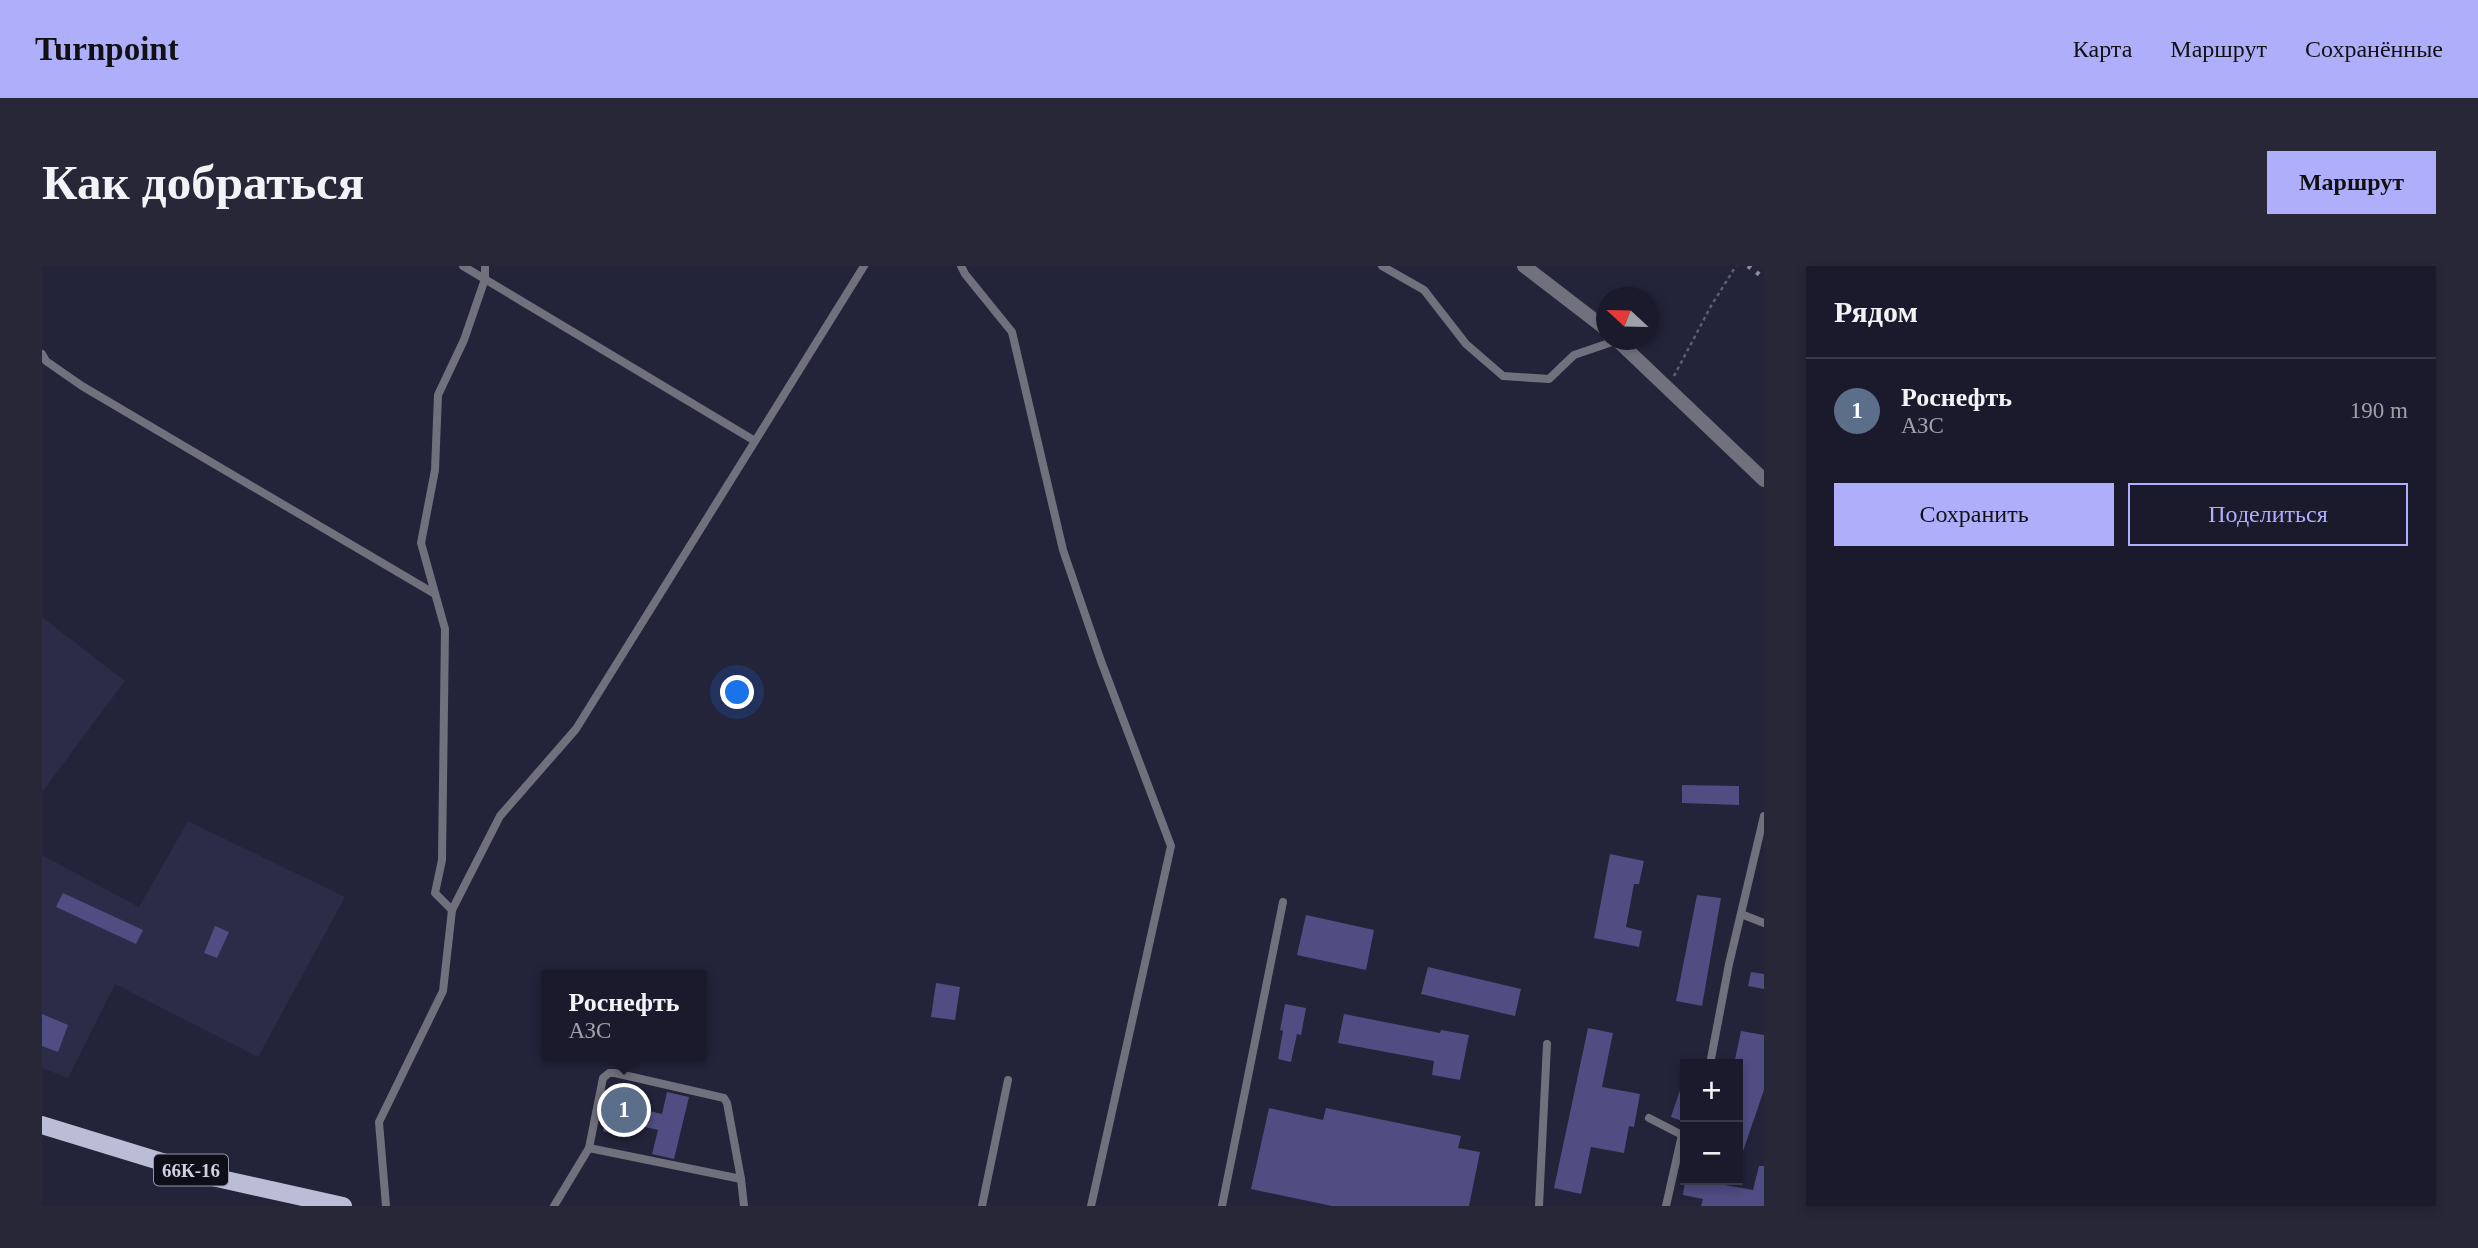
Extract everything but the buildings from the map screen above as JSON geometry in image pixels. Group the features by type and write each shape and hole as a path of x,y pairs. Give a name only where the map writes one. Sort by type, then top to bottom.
{"main road":[{"name":"66К-16","path":"42,1125 277,1199 343,1206"}],"street":[{"path":"1524,266 1596,321"},
{"path":"1628,350 1764,480"}],"lane":[{"path":"463,266 755,441"},
{"path":"452,910 435,893 442,860 445,629 421,543 435,470 438,395 464,340 485,279 485,266"},
{"path":"386,1206 379,1122 443,991 452,910 500,816 576,729 864,266"},
{"path":"961,266 1012,332 1063,550 1101,661 1171,846 1091,1206"},
{"path":"1382,266 1424,290 1466,344 1503,376 1549,379 1573,355 1596,347"},
{"path":"42,355 82,386 435,594"},
{"path":"1711,1059 1764,816"},
{"path":"1222,1206 1283,902"},
{"path":"1741,914 1764,923"},
{"path":"1539,1206 1547,1044"},
{"path":"554,1206 589,1148 603,1078 609,1073 615,1073 724,1098 744,1206"},
{"path":"982,1206 1008,1080"},
{"path":"1649,1118 1682,1135 1666,1206"},
{"path":"589,1148 741,1179"}],"path":[{"path":"1668,388 1711,306 1736,266"}],"shaded area":[{"path":"42,617 125,681 42,792"},
{"path":"188,821 345,897 258,1057 115,984 68,1078 42,1068 42,855 139,907"}],"railway":[{"path":"1748,266 1764,278"}],"place":[{"name":"Роснефть","path":"624,1110"}]}
